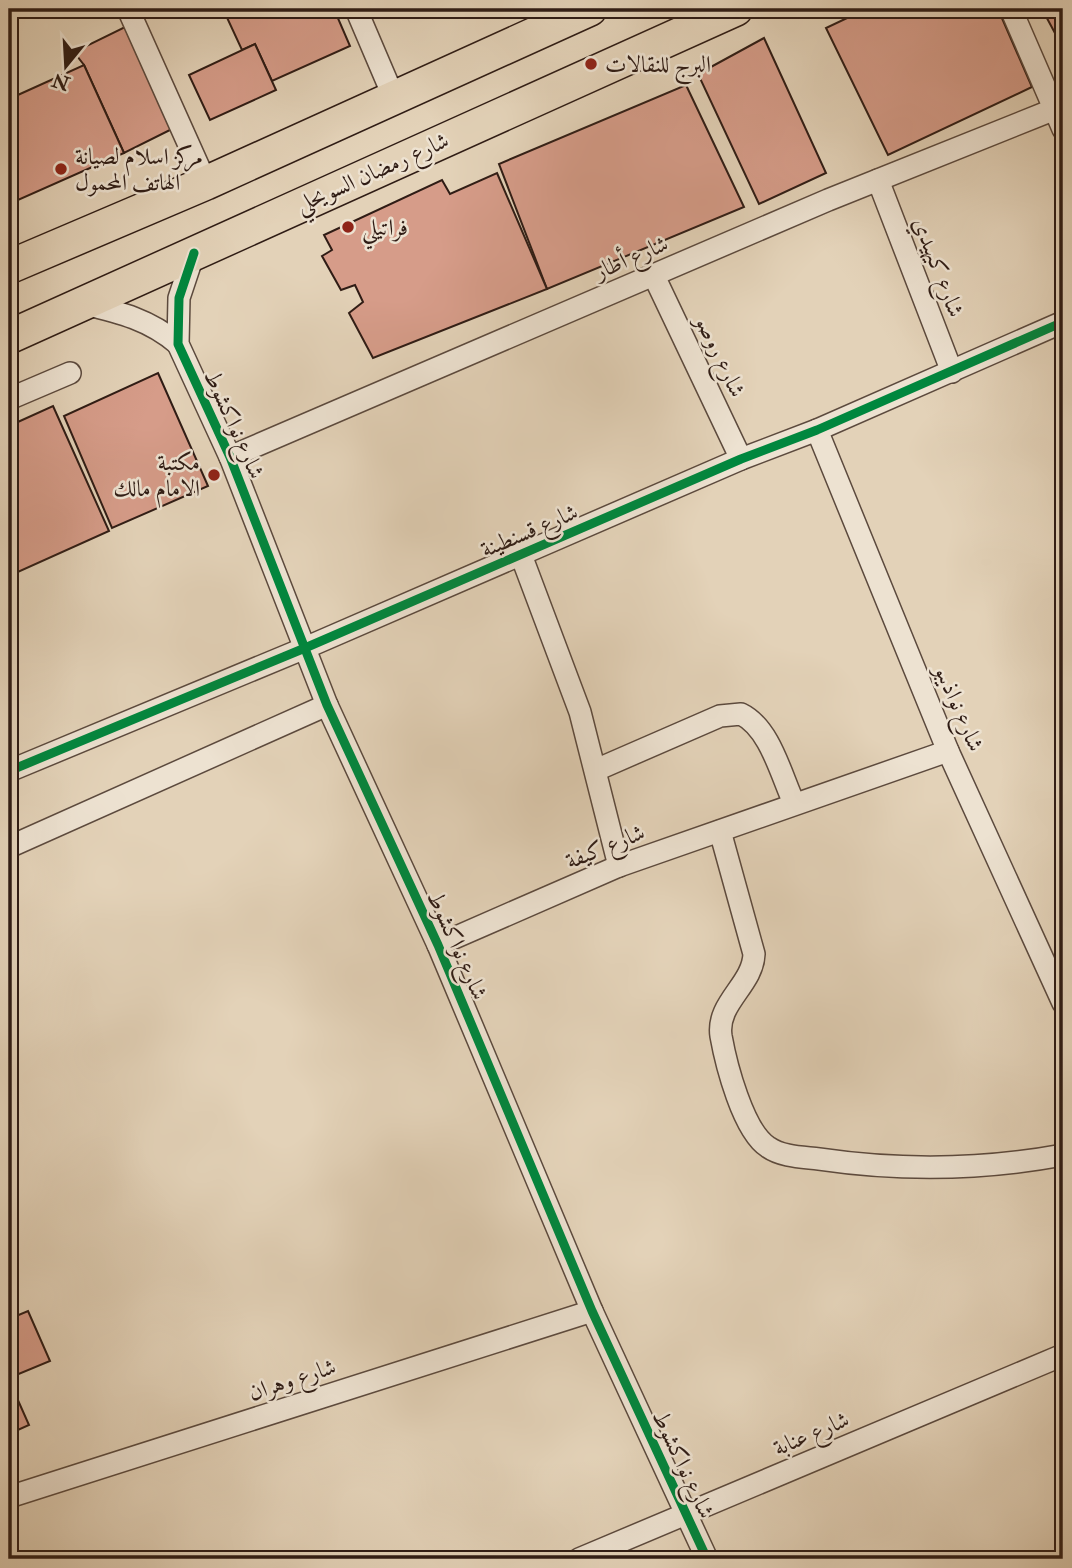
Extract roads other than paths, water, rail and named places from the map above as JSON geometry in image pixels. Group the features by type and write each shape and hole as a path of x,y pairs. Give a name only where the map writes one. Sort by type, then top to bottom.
{"main road":[{"path":"9,266 206,183 590,9"},
{"name":"شارع رمضان السويحلي","path":"9,337 736,9"}],"street":[{"path":"128,9 206,183"},
{"path":"356,9 394,98"},
{"path":"1011,9 1063,129"},
{"name":"شارع أطار","path":"230,457 878,180 1055,109"},
{"name":"شارع كيهيدي","path":"878,180 952,372"},
{"path":"178,344 178,298 194,253"},
{"name":"شارع روصو","path":"654,276 741,459"},
{"path":"81,303 139,318 160,329 178,344"},
{"name":"شارع قسنطينة","path":"9,771 305,648 741,459 817,430 1063,322"},
{"name":"شارع نواكشوط","path":"178,344 230,457 327,705 438,945 592,1311 707,1559"},
{"path":"9,399 70,373"},
{"name":"شارع نواذيبو","path":"817,430 948,751 1063,1003"},
{"path":"521,555 567,673 596,770 619,866"},
{"path":"9,847 327,705"},
{"path":"596,770 720,716 741,714 756,724 764,737 794,803"},
{"name":"شارع كيفة","path":"438,945 619,866 948,751"},
{"path":"720,831 754,954 751,972 725,1010 721,1035 748,1122 767,1147 814,1159 915,1168 1019,1164 1063,1155"},
{"name":"شارع وهران","path":"9,1497 592,1311"},
{"name":"شارع عنابة","path":"579,1559 1063,1355"}],"place":[{"name":"البرج للنقالات","path":"591,64"},
{"name":"مركز اسلام لصيانة الهاتف المحمول","path":"61,169"},
{"name":"فراتيلي","path":"348,227"},
{"name":"مكتبة الامام مالك","path":"214,475"}]}
